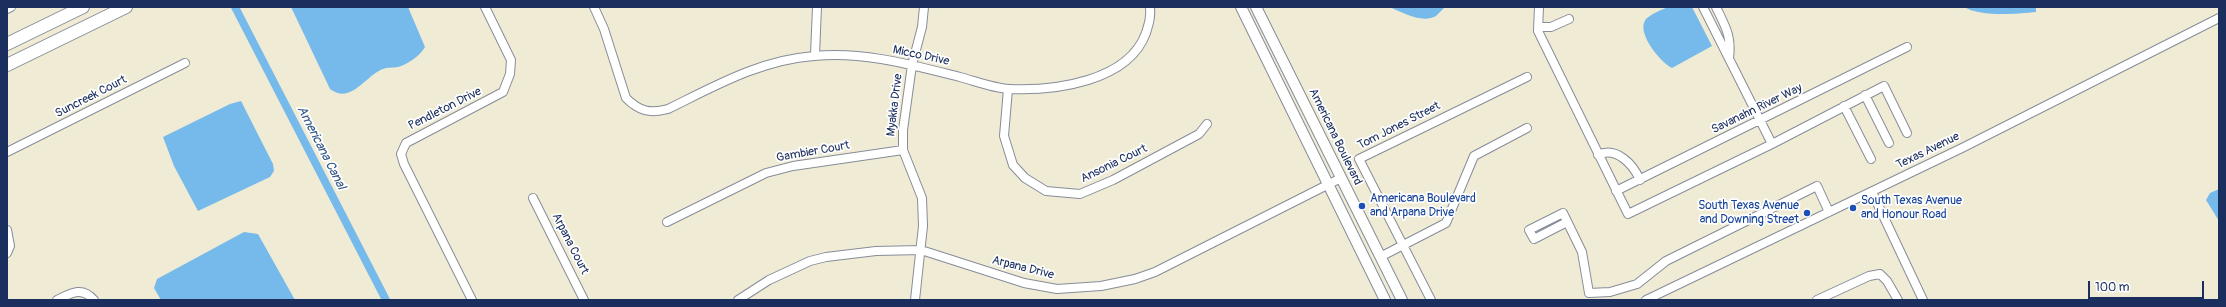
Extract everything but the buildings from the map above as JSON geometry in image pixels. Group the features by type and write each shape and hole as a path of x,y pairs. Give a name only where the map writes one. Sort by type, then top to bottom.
{"highway":[{"path":"7,44 83,7"},
{"path":"7,65 126,7"}],"main road":[{"path":"1241,7 1327,185 1385,300"},
{"name":"Americana Boulevard","path":"1256,7 1402,300"}],"street":[{"path":"7,9 11,7"},
{"name":"Pendleton Drive","path":"472,300 404,164 401,154 406,143 503,92 510,74 511,60 485,7"},
{"name":"Micco Drive","path":"594,7 604,29 626,98 633,105 653,113 668,109 756,67 814,55 863,56 1008,89 1055,86 1082,82 1107,73 1127,61 1142,44 1151,18 1150,7"},
{"path":"814,55 817,7"},
{"name":"Myakka Drive","path":"915,300 921,250 922,198 903,150 905,108 912,66 922,27 924,7"},
{"path":"1539,7 1538,31 1628,214 1772,144 1884,86 1907,133"},
{"path":"1704,7 1772,144"},
{"path":"1716,7 1729,34 1731,43 1729,58"},
{"name":"Texas Avenue","path":"1646,300 1872,192 2219,18"},
{"path":"1538,27 1551,27 1569,19"},
{"name":"Savanahn River Way","path":"1616,191 1907,47"},
{"name":"Suncreek Court","path":"7,152 185,63"},
{"name":"Tom Jones Street","path":"1431,300 1359,159 1526,77"},
{"name":"Ansonia Court","path":"1008,89 1004,136 1013,164 1026,178 1046,191 1080,194 1113,180 1199,134 1207,124"},
{"path":"1865,95 1889,143"},
{"path":"1844,106 1871,159"},
{"path":"1380,257 1446,223 1474,156 1527,128"},
{"name":"Gambier Court","path":"667,222 766,174 793,166 903,150"},
{"path":"1598,155 1605,152 1615,154 1632,165 1640,180"},
{"name":"Arpana Drive","path":"738,300 769,280 815,260 876,251 921,250 1024,283 1057,289 1102,286 1135,279 1154,272 1341,178"},
{"path":"1567,222 1582,252 1589,293 1610,292 1637,284 1666,261 1817,186 1829,212"},
{"path":"1872,192 1923,300"},
{"name":"Arpana Court","path":"533,198 584,300"},
{"path":"7,230 10,246 7,253"},
{"path":"1817,300 1869,276 1880,274 1887,281 1898,300"},
{"path":"57,300 76,291 91,297"}],"water":[{"path":"291,7 408,7 425,47 417,56 406,64 398,67 383,69 352,91 338,93 330,89"},
{"path":"1389,7 1445,7 1436,16 1425,19 1412,16"},
{"path":"1668,7 1692,7 1712,46 1672,68 1656,54 1646,39 1644,31 1646,19"},
{"path":"1964,7 2036,7 2036,12 1989,14"},
{"path":"241,101 273,164 274,171 270,177 198,211 174,166 163,137 230,104"},
{"path":"2219,189 2219,221 2206,200 2210,193"},
{"path":"244,232 258,234 295,300 161,300 154,288 157,279"}],"waterway":[{"name":"Americana Canal","path":"235,7 386,300"}],"place":[{"name":"Americana Boulevard and Arpana Drive","path":"1362,206"},
{"name":"South Texas Avenue and Honour Road","path":"1853,208"},
{"name":"South Texas Avenue and Downing Street","path":"1807,213"}]}
